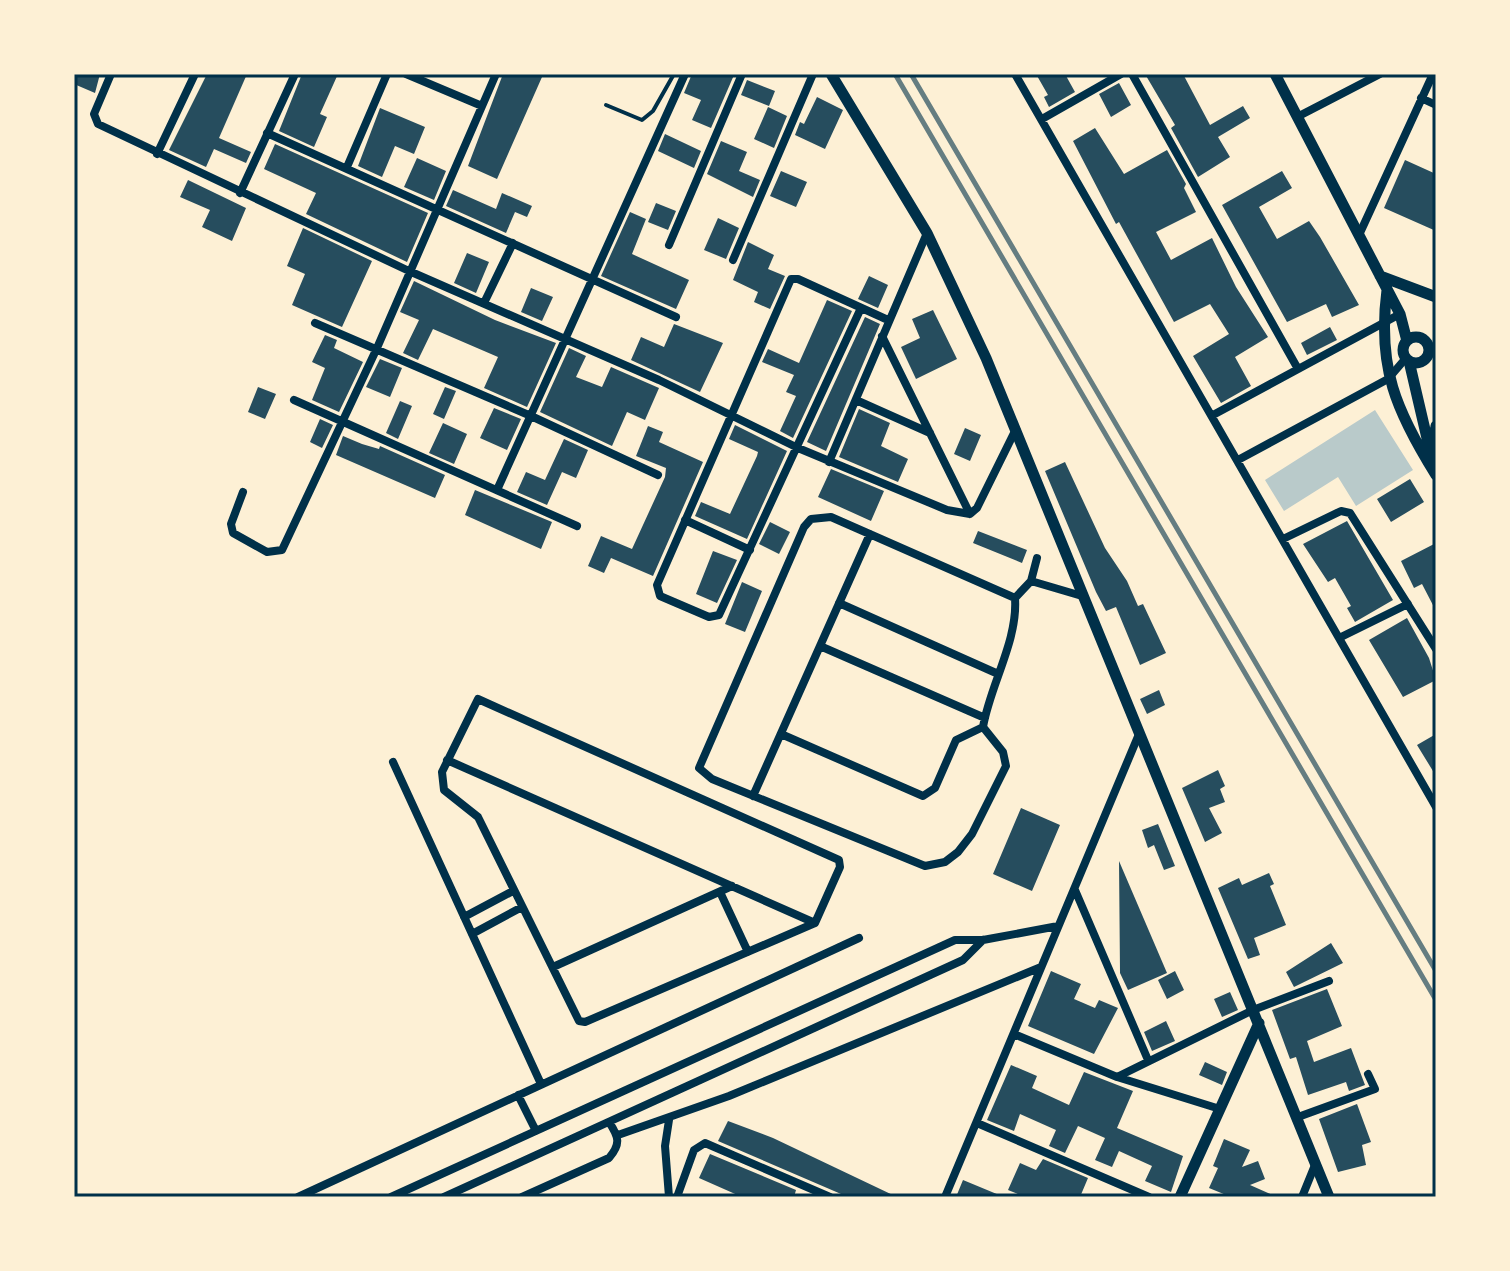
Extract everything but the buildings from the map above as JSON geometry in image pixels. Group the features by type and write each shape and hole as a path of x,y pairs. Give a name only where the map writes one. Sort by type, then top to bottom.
{"street":[{"path":"111,74 94,119 157,154 829,462 947,510 970,514"},
{"path":"157,154 195,74"},
{"path":"240,193 295,74"},
{"path":"347,167 387,74"},
{"path":"406,74 482,106"},
{"path":"243,492 231,524 233,533 267,552 282,550 377,348 496,74"},
{"path":"497,490 568,340 685,74"},
{"path":"669,245 742,74"},
{"path":"733,260 813,74"},
{"path":"831,74 927,233 1016,428 1329,1197"},
{"path":"1015,74 1436,807"},
{"path":"1042,119 1121,74"},
{"path":"1132,74 1298,369"},
{"path":"1275,74 1400,314 1407,341 1403,350 1435,474"},
{"path":"1297,117 1380,74"},
{"path":"1359,235 1433,74"},
{"path":"1421,98 1436,105"},
{"path":"267,133 676,317"},
{"path":"829,462 927,233"},
{"path":"484,303 513,243"},
{"path":"1380,276 1436,297"},
{"path":"861,308 750,550 715,617 660,596 657,585 791,279 861,308 888,320"},
{"path":"1387,290 1383,322 1388,379 1403,419 1435,474"},
{"path":"1213,415 1400,314"},
{"path":"315,323 531,416 658,475"},
{"path":"1407,341 1436,332"},
{"path":"882,336 970,514"},
{"path":"1408,360 1422,363 1433,350 1422,338"},
{"path":"1238,460 1388,379 1408,360"},
{"path":"294,400 577,526"},
{"path":"856,400 931,433"},
{"path":"1431,458 1436,426"},
{"path":"970,514 977,508 1016,428"},
{"path":"1283,539 1346,511 1436,649"},
{"path":"820,646 984,723 1003,752 1006,766 972,834 958,852 935,865 925,866 753,796 712,779 699,768 804,527 811,519 831,517 1015,598"},
{"path":"685,520 750,550"},
{"path":"753,796 870,534"},
{"path":"781,734 923,796 935,788 956,740 984,723 996,673 1016,619 1015,598 1031,581 1037,558"},
{"path":"1031,581 1082,596"},
{"path":"839,603 996,673"},
{"path":"1339,638 1408,604"},
{"path":"481,699 839,860 840,867 815,923 582,1022 513,891 478,817 444,790 441,781 447,760 474,703 481,699"},
{"path":"945,1197 1139,734"},
{"path":"447,760 815,923"},
{"path":"393,762 541,1084"},
{"path":"553,967 732,886"},
{"path":"1075,890 1148,1060"},
{"path":"464,917 513,891"},
{"path":"720,892 748,952"},
{"path":"472,934 522,907"},
{"path":"391,1197 955,940 983,940 1058,926"},
{"path":"298,1197 859,938"},
{"path":"444,1197 963,960 983,940"},
{"path":"618,1135 669,1120 1041,967"},
{"path":"1117,1077 1253,1010 1329,981"},
{"path":"1180,1197 1259,1023"},
{"path":"1014,1034 1117,1077 1220,1109"},
{"path":"1298,1117 1375,1089 1368,1074"},
{"path":"518,1095 536,1131"},
{"path":"669,1120 665,1146 669,1197"},
{"path":"522,1197 609,1158 618,1148 618,1135 609,1122"},
{"path":"977,1123 1149,1197"},
{"path":"677,1197 694,1150 705,1143 830,1197"},
{"path":"1302,1197 1315,1164"}],"lane":[{"path":"606,105 642,120 653,111 674,74"}],"shaded area":[{"path":"1375,410 1413,470 1356,506 1338,477 1284,511 1265,480"}],"railway":[{"path":"895,74 1436,1000"},
{"path":"911,74 1436,971"}]}
